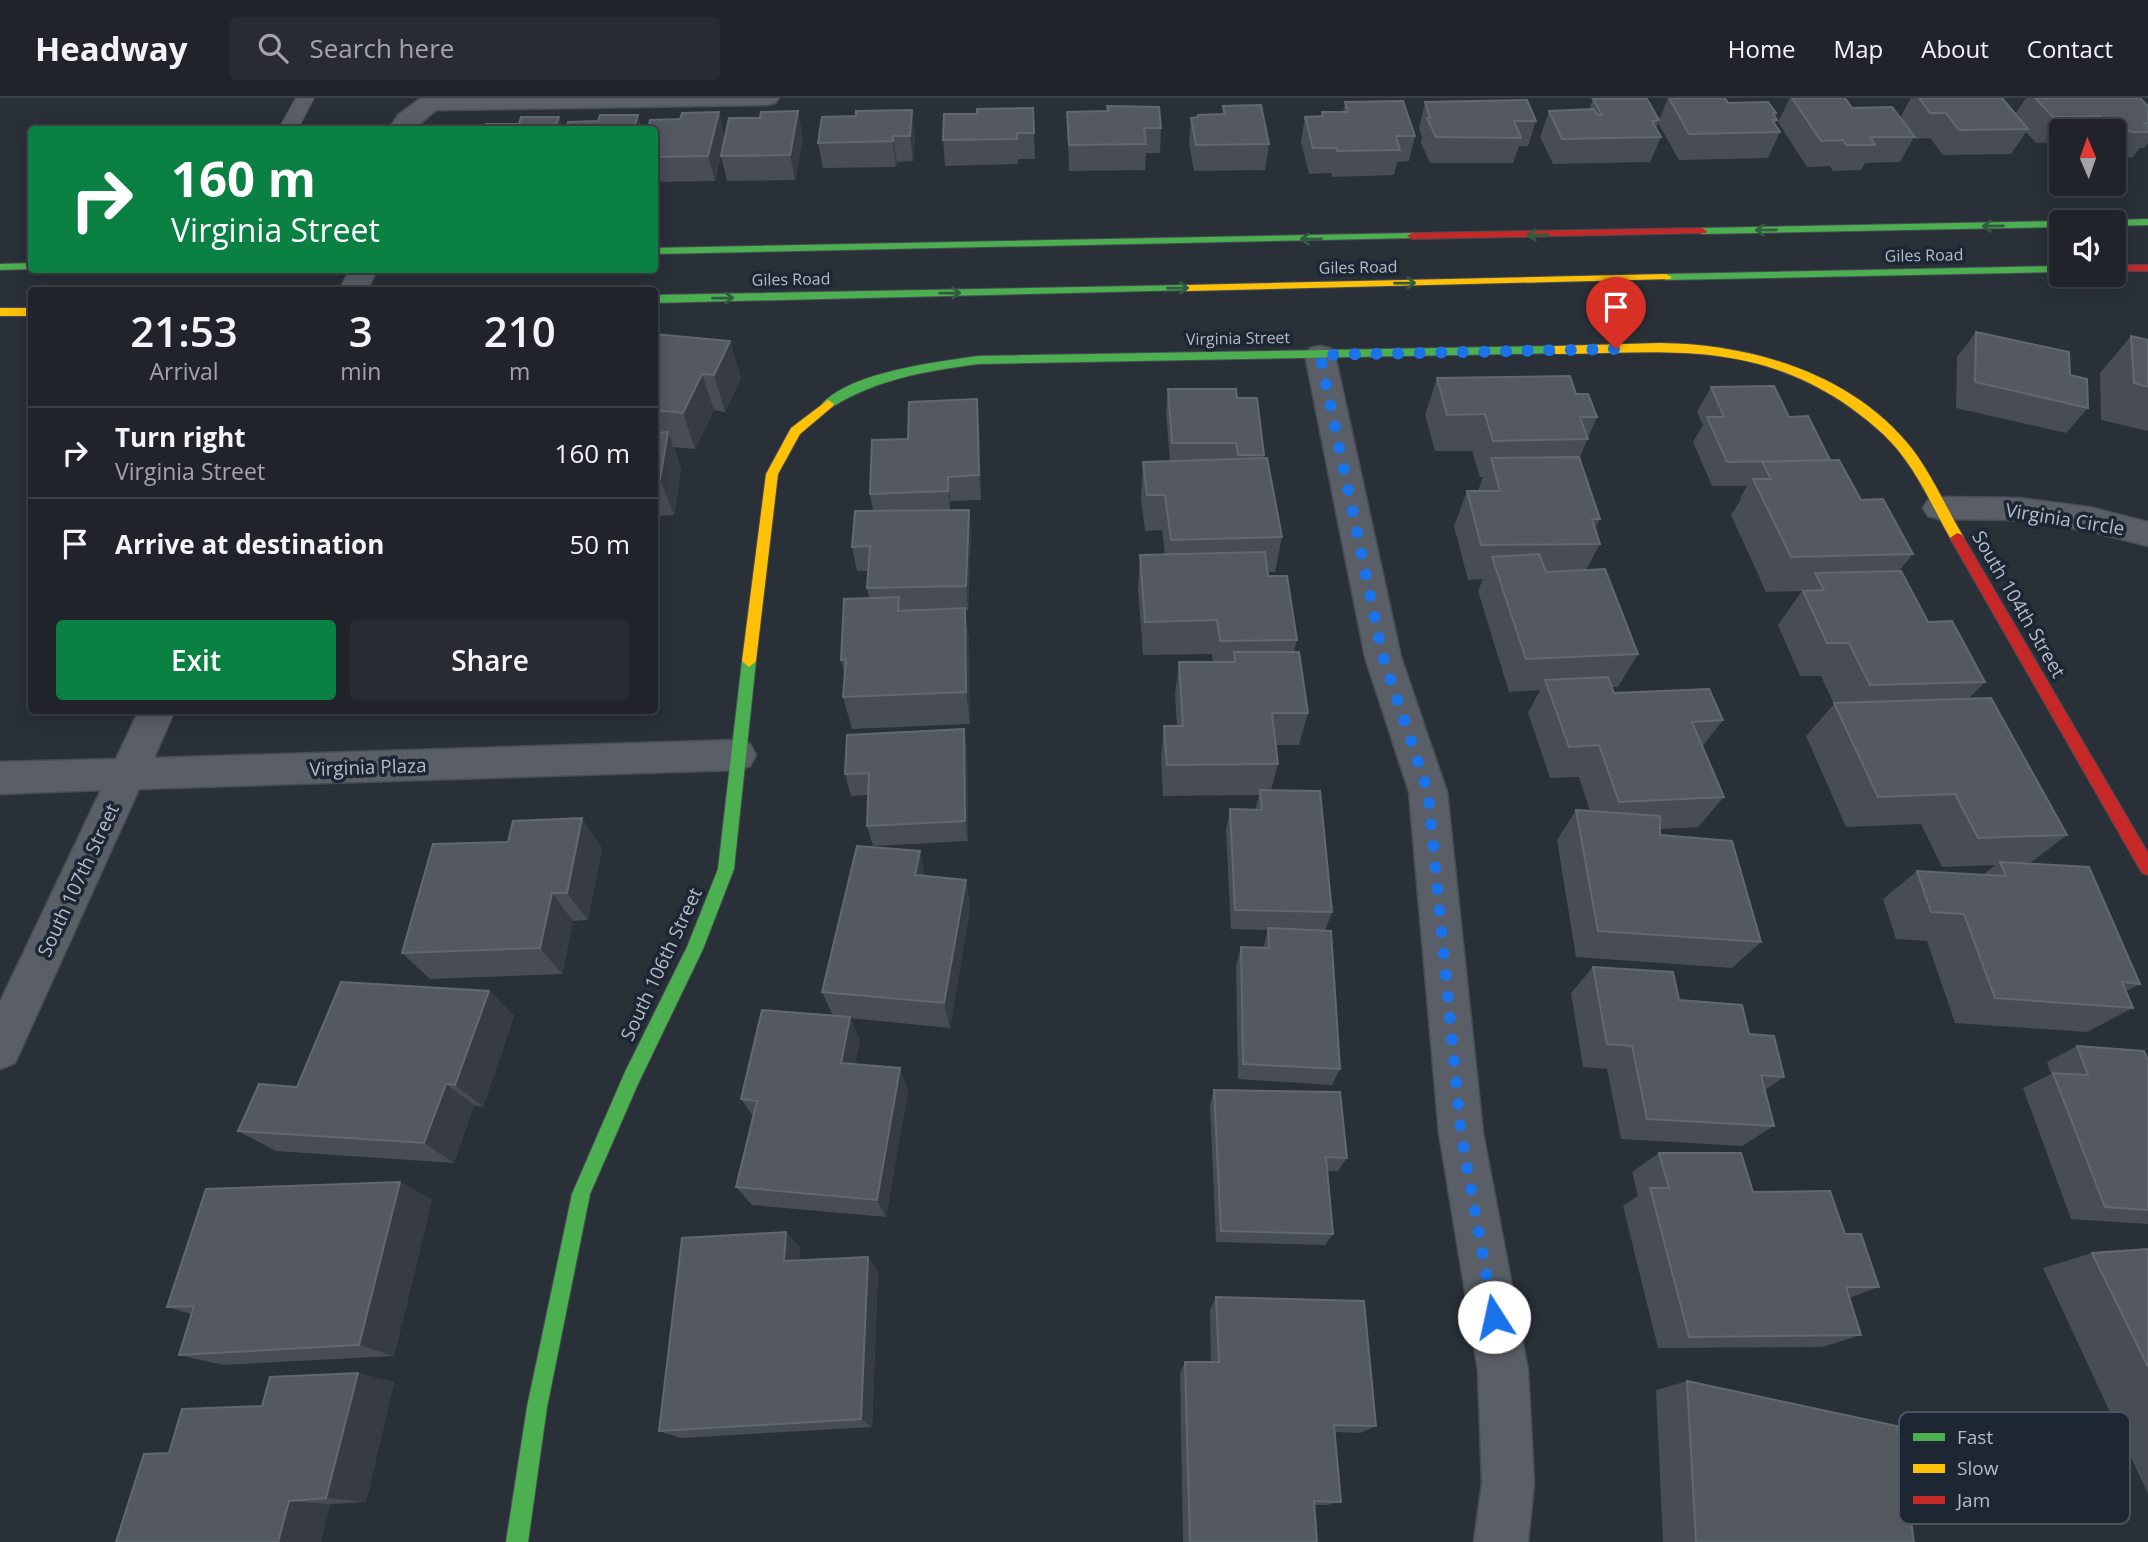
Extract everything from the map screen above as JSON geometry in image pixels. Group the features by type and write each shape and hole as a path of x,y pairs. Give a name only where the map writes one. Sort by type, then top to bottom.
{"main road":[{"path":"2126,223 2148,222"},
{"name":"Giles Road","path":"658,251 2049,224"},
{"path":"0,267 28,266"},
{"path":"2126,268 2148,268"},
{"name":"Giles Road","path":"658,299 2049,270"},
{"path":"0,312 28,312"},
{"name":"Virginia Street","path":"822,408 872,381 921,367 978,360 1696,348 1748,357 1793,370 1827,384"},
{"name":"South 104th Street","path":"1827,384 1878,421 1904,448 2148,868"},
{"name":"South 106th Street","path":"517,1542 537,1407 581,1194 631,1078 695,949 726,869 737,755 772,474 794,433 822,408"}],"street":[{"path":"402,126 404,121 431,101 767,98"},
{"path":"431,101 454,123"},
{"path":"1320,355 1383,657 1428,792 1461,1133 1503,1370 1508,1483 1501,1542"},
{"name":"Virginia Circle","path":"1939,508 2018,509 2089,519 2148,534"},
{"name":"South 107th Street","path":"0,1049 155,714"},
{"name":"Virginia Plaza","path":"0,778 737,755"}],"lane":[{"path":"289,126 305,98"}],"building":[{"path":"1669,98 1725,98 1728,103 1768,102 1776,113 1773,113 1777,120 1772,120 1780,132 1689,134"},
{"path":"1792,98 1845,98 1852,108 1892,107 1915,137 1870,137 1875,145 1846,145 1843,140 1821,141"},
{"path":"1919,98 2002,98 2028,129 1959,130 1946,113 1930,113"},
{"path":"2035,98 2140,98 2148,106 2148,123 2144,123 2148,132 2130,132 2126,128 2126,119 2103,119 2101,116 2053,117"},
{"path":"1593,99 1647,99 1659,120 1652,121 1661,137 1562,139 1549,111 1594,109 1597,115 1602,115"},
{"path":"1527,100 1536,121 1514,121 1521,138 1436,137 1427,118 1430,118 1425,102"},
{"path":"1403,101 1415,136 1396,136 1400,150 1337,151 1336,148 1313,148 1305,117 1323,116 1322,112 1348,112 1345,102"},
{"path":"1261,105 1269,144 1196,145 1191,118 1198,115 1225,114 1223,106"},
{"path":"1107,106 1159,107 1161,128 1144,128 1146,144 1069,145 1067,112 1108,111"},
{"path":"1033,108 1034,133 1017,133 1017,139 943,140 944,114 977,114 977,109"},
{"path":"912,110 910,136 893,136 893,141 818,143 822,117 856,116 856,111"},
{"path":"798,111 790,155 721,156 729,118 760,118 761,112"},
{"path":"719,112 708,156 658,157 658,126 648,126 650,120 680,119 682,113"},
{"path":"600,115 638,115 634,126 566,126 568,122 598,121"},
{"path":"521,117 559,117 556,126 485,126 519,124"},
{"path":"1976,332 2069,352 2070,375 2087,379 2088,408 1975,382"},
{"path":"658,334 730,341 714,375 702,374 683,413 658,410"},
{"path":"2131,336 2148,340 2148,387 2134,383"},
{"path":"1570,376 1576,394 1588,394 1597,417 1580,417 1588,439 1493,441 1485,414 1447,415 1437,378"},
{"path":"1774,386 1789,417 1808,416 1830,460 1727,462 1707,417 1724,417 1711,387"},
{"path":"1168,389 1236,389 1237,398 1257,398 1264,455 1238,455 1236,443 1172,443"},
{"path":"977,399 979,475 948,477 948,491 870,494 872,440 908,439 909,402"},
{"path":"668,432 658,479 658,433"},
{"path":"1579,457 1600,519 1592,519 1600,544 1481,545 1467,491 1500,491 1491,458"},
{"path":"1267,458 1282,537 1171,540 1165,495 1147,495 1143,462"},
{"path":"1839,460 1861,500 1883,499 1913,554 1791,557 1753,479 1771,479 1762,462"},
{"path":"969,510 966,586 867,588 870,546 852,547 855,511"},
{"path":"1265,552 1268,576 1287,576 1297,640 1220,641 1217,620 1145,622 1140,555"},
{"path":"1539,554 1546,572 1605,569 1638,654 1526,659 1492,557"},
{"path":"1901,571 1928,622 1952,621 1985,682 1870,685 1849,643 1827,643 1803,591 1824,590 1815,573"},
{"path":"899,597 898,611 965,608 966,692 843,697 846,659 841,660 844,599"},
{"path":"1234,652 1299,652 1308,713 1272,713 1278,764 1167,765 1164,726 1183,726 1179,662 1235,662"},
{"path":"1608,677 1614,693 1709,689 1723,720 1692,722 1724,797 1619,802 1599,745 1569,747 1545,680"},
{"path":"1991,698 2067,835 1978,838 1955,794 1878,797 1834,703"},
{"path":"964,729 965,821 867,826 869,773 845,774 847,735"},
{"path":"1260,790 1320,791 1332,912 1235,910 1230,809 1262,810"},
{"path":"1576,810 1660,816 1660,835 1732,841 1761,942 1598,931"},
{"path":"582,818 567,893 552,893 540,948 402,953 433,844 508,842 513,821"},
{"path":"857,846 920,851 915,875 966,880 944,1003 822,992"},
{"path":"2000,862 2089,867 2140,984 2122,982 2133,1008 1995,998 1964,914 1931,912 1917,871 2006,876"},
{"path":"1268,928 1331,931 1340,1069 1243,1064 1241,947 1269,948"},
{"path":"1593,967 1673,972 1679,1000 1742,1005 1749,1034 1774,1036 1784,1077 1761,1075 1774,1126 1647,1119 1632,1046 1607,1044"},
{"path":"341,982 489,991 455,1085 446,1084 424,1143 238,1131 259,1084 297,1087"},
{"path":"762,1010 850,1017 841,1063 900,1068 877,1200 736,1187 757,1101 741,1099"},
{"path":"2077,1046 2144,1051 2148,1060 2148,1210 2105,1207 2053,1073 2088,1075"},
{"path":"1214,1090 1340,1092 1347,1158 1326,1157 1333,1234 1221,1231"},
{"path":"1659,1153 1741,1153 1753,1192 1830,1191 1845,1234 1861,1234 1879,1287 1846,1287 1861,1335 1689,1337 1650,1188 1669,1188"},
{"path":"400,1182 359,1345 179,1355 194,1306 167,1307 206,1189"},
{"path":"786,1232 784,1261 868,1257 861,1419 659,1431 682,1238"},
{"path":"2148,1249 2148,1367 2092,1253"},
{"path":"1216,1297 1364,1301 1376,1426 1334,1425 1341,1502 1314,1501 1317,1542 1190,1542 1185,1362 1219,1362"},
{"path":"358,1373 326,1498 289,1501 278,1542 116,1542 144,1454 169,1453 182,1409 262,1406 270,1377"},
{"path":"1687,1381 1897,1426 1899,1524 1911,1524 1914,1542 1696,1542"}],"traffic: fast":[{"path":"2126,223 2148,222"},
{"path":"1702,231 2049,224"},
{"path":"658,251 1412,236"},
{"path":"0,267 28,266"},
{"path":"1666,277 2049,269"},
{"path":"658,299 1187,288"},
{"path":"828,404 862,385 900,373 978,360 1556,350"},
{"path":"517,1542 537,1407 581,1194 631,1078 695,949 726,869 749,661"}],"traffic: slow":[{"path":"1187,288 1666,277"},
{"path":"0,312 28,312"},
{"path":"1556,350 1660,347 1723,351 1781,366 1808,378 1835,391 1860,408 1902,446 1924,478 1957,538"},
{"path":"749,661 772,474 795,431 828,404"}],"traffic: jam":[{"path":"1412,236 1702,231"},
{"path":"2126,268 2148,268"},
{"path":"1957,538 2148,868"}],"route":[{"path":"1494,1317 1461,1133 1428,792 1383,657 1320,355 1616,349"}]}
